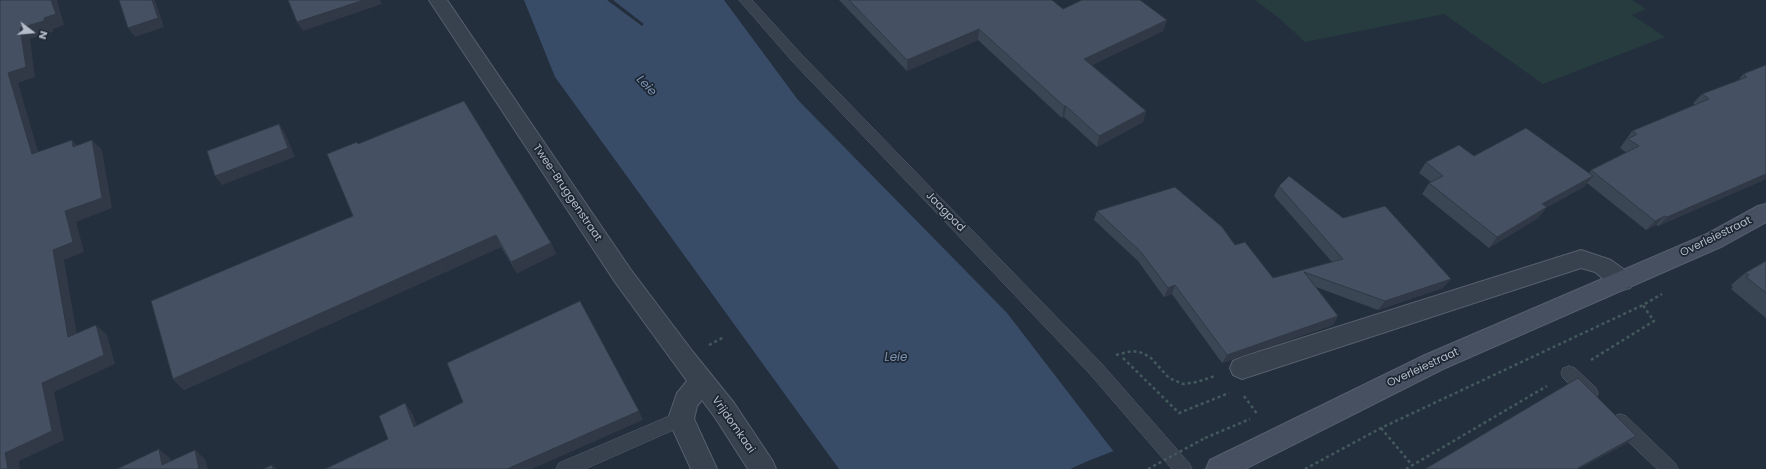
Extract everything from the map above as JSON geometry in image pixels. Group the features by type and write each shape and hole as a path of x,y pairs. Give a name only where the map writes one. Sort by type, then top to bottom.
{"main road":[{"name":"Overleiestraat","path":"1224,467 1434,362 1715,240 1766,212"}],"street":[{"name":"Twee-Bruggenstraat","path":"438,0 623,276 701,382"},
{"path":"1242,368 1581,259 1603,266 1622,281"},
{"path":"701,382 686,401 681,418 704,469"},
{"name":"Vrijdomkaai","path":"701,382 725,411 763,469"}],"lane":[{"name":"Jaagpad","path":"745,0 797,58 1095,368 1184,469"},
{"path":"1569,373 1669,469"},
{"path":"565,469 681,418"}],"path":[{"path":"1305,469 1381,428 1643,305 1654,321 1406,469"},
{"path":"708,345 724,337"},
{"path":"1232,392 1179,413 1118,353 1132,351 1143,353 1155,362 1169,378 1183,384 1197,382 1242,368"},
{"path":"1148,469 1205,438 1258,415 1243,394"},
{"path":"1381,428 1412,465"}],"green space":[{"path":"1255,0 1632,0 1646,9 1632,15 1665,37 1543,84 1444,14 1305,42 1279,18"}],"water":[{"name":"Leie","path":"524,0 607,0 642,26 644,24 613,0 724,0 798,100 1007,313 1127,469 839,469 555,77"}],"pier":[{"path":"1116,450 1129,469 1070,469 1088,461"}],"building":[{"path":"0,0 51,0 56,14 44,18 44,21 20,28 26,67 8,73 32,154 72,140 73,147 92,140 102,198 65,211 73,242 53,250 68,337 96,325 104,355 42,383 52,431 5,453 8,469 0,469"},
{"path":"119,0 152,0 158,18 128,28"},
{"path":"288,0 364,0 297,22"},
{"path":"849,0 1052,0 1063,9 1082,0 1140,0 1167,20 1084,59 1146,111 1099,136 979,29 907,60"},
{"path":"1766,65 1766,174 1655,221 1591,170 1639,146 1628,139 1637,134 1632,131 1709,99 1702,94 1747,77 1743,74"},
{"path":"464,101 551,243 511,262 496,235 173,379 151,301 353,216 327,154 357,142 358,144"},
{"path":"279,124 288,148 215,176 207,151"},
{"path":"1526,128 1593,176 1542,204 1547,207 1497,237 1429,183 1443,176 1426,162 1459,145 1474,156"},
{"path":"1289,176 1343,218 1385,206 1451,279 1385,301 1304,272 1338,316 1227,355 1175,285 1168,288 1141,252 1097,211 1175,187 1222,227 1235,245 1245,242 1273,278 1343,259 1279,186"},
{"path":"1766,261 1766,293 1746,277 1749,275 1745,273"},
{"path":"580,301 639,411 507,469 325,469 388,439 379,416 405,403 414,427 463,402 447,363"},
{"path":"1578,378 1636,436 1578,468 1579,469 1425,469"},
{"path":"159,449 162,465 195,450 199,469 117,469"},
{"path":"272,465 273,469 263,469"}]}
